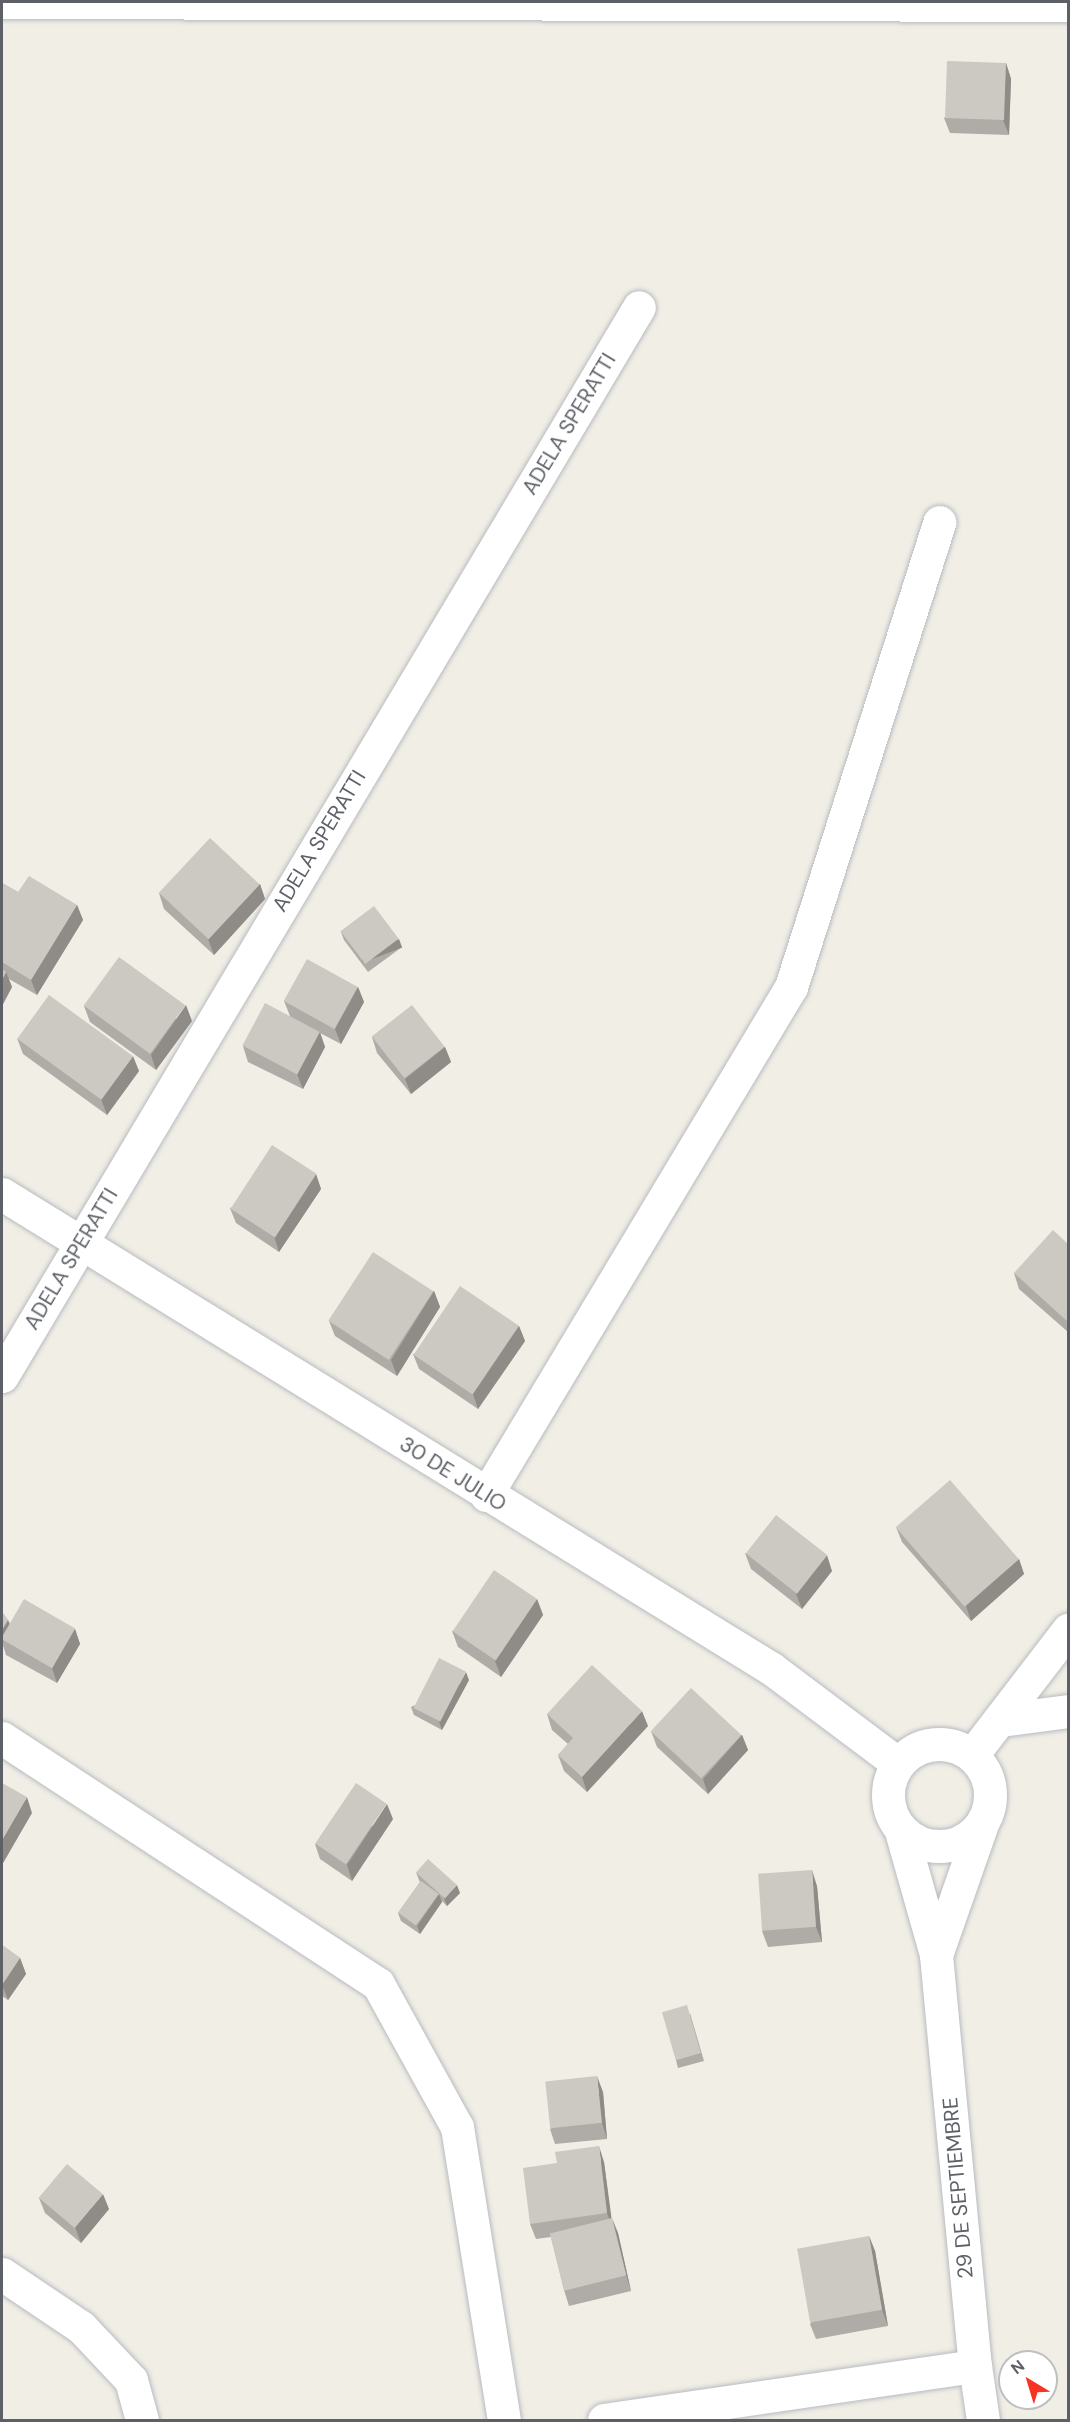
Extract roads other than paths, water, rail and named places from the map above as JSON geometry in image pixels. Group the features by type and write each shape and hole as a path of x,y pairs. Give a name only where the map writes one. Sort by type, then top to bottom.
{"street":[{"path":"2,2 1068,5"},
{"name":"ADELA SPERATTI","path":"2,1376 639,307"},
{"path":"486,1495 791,987 939,522"},
{"name":"30 DE JULIO","path":"2,1194 486,1495 772,1669 897,1763"},
{"path":"972,1755 1068,1630"},
{"path":"1000,1720 1068,1711"},
{"path":"2,1738 378,1984 457,2127 504,2421"},
{"path":"936,1743 954,1746 972,1755 990,1785 984,1820 936,1955 901,1831 888,1803 887,1787 897,1763 917,1748 936,1743"},
{"path":"901,1831 914,1841 946,1846 961,1842 984,1820"},
{"name":"29 DE SEPTIEMBRE","path":"936,1955 975,2366 983,2421"},
{"path":"2,2274 81,2327 131,2380 142,2421"},
{"path":"604,2421 975,2366"}]}
